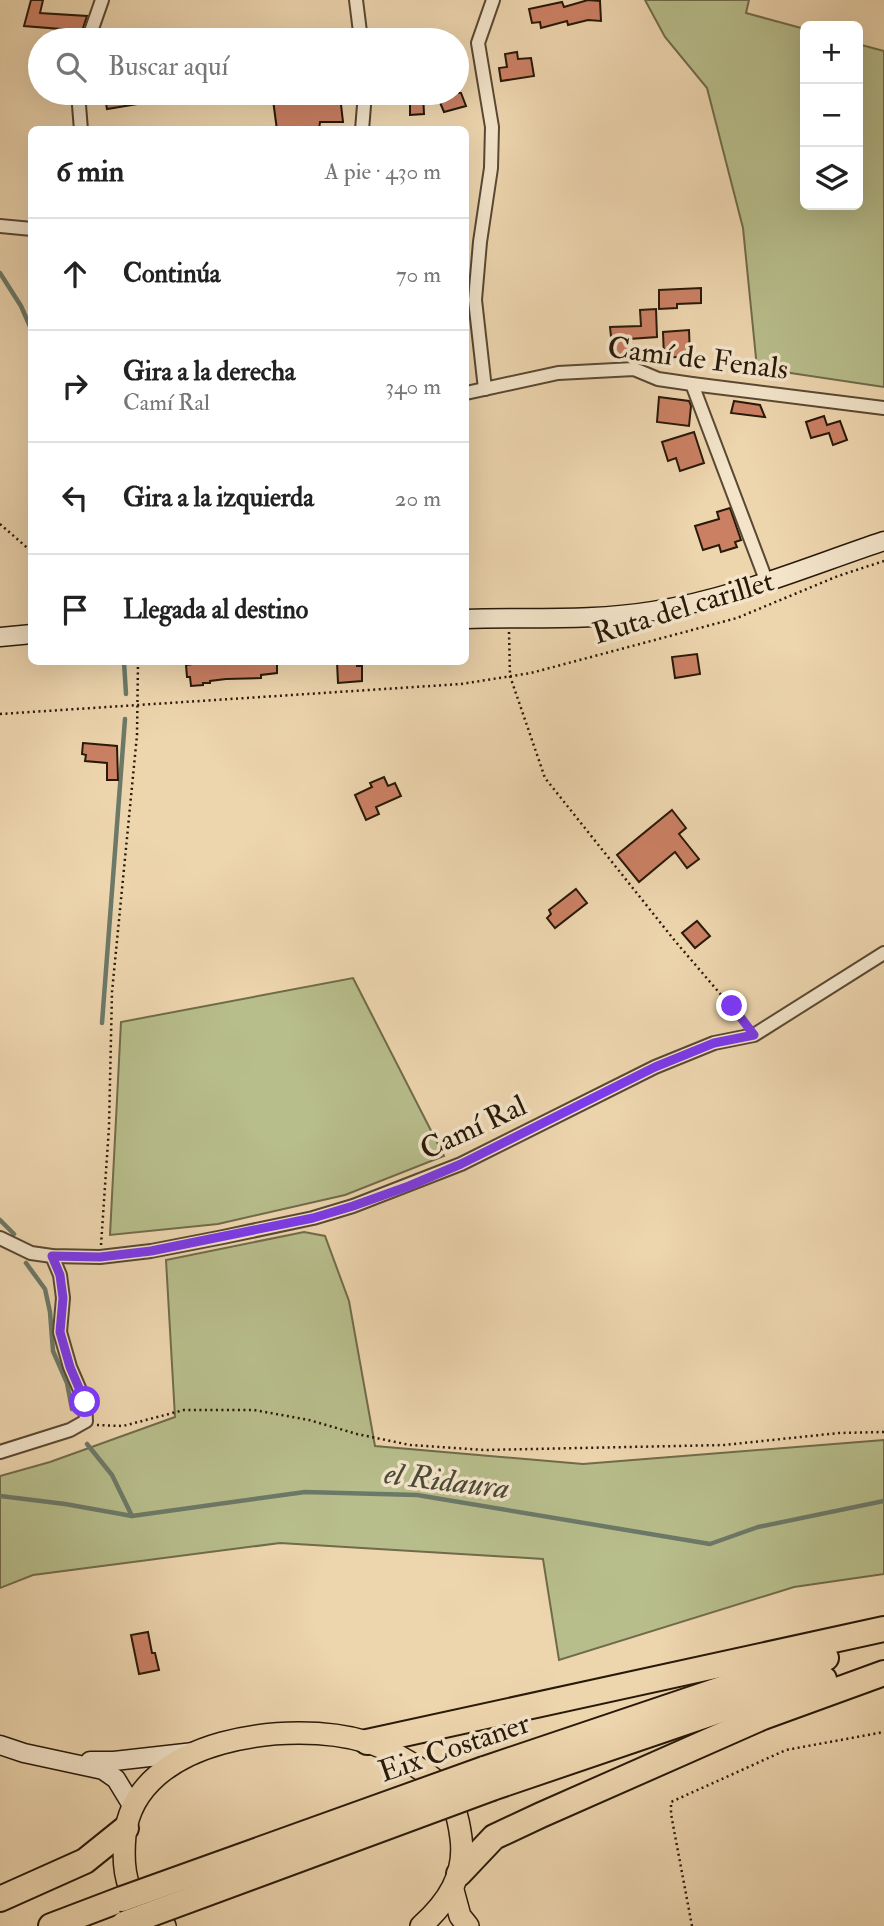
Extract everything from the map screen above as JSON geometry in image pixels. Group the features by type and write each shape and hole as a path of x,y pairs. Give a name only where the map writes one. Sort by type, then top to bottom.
{"highway":[{"path":"367,1742 884,1629"},
{"name":"Eix Costaner","path":"122,1925 488,1778 772,1672 884,1642"},
{"name":"Eix Costaner","path":"51,1926 122,1899 488,1778 777,1691 884,1663"},
{"path":"456,1882 494,1837 763,1717 884,1673"},
{"path":"0,1899 85,1861 130,1818"}],"main road":[{"path":"164,1926 151,1917 137,1901 125,1878 130,1818 150,1783 170,1767 227,1740 279,1733 321,1734 367,1742 408,1762 444,1789 458,1818 462,1845 456,1882 460,1916 468,1926"},
{"path":"421,1926 436,1912 456,1882"}],"street":[{"path":"92,28 102,0"},
{"path":"356,0 360,28"},
{"path":"485,388 475,300 491,168 492,127 478,43 493,0"},
{"path":"79,105 80,126"},
{"path":"362,126 364,105"},
{"path":"0,226 28,229"},
{"name":"Camí de Fenals","path":"469,392 558,373 634,369 659,379 884,408"},
{"path":"692,384 766,580"},
{"path":"469,619 593,616 653,611 723,595 884,541"},
{"path":"0,637 28,634"},
{"name":"Camí Ral","path":"0,1238 31,1253 100,1257 151,1251 211,1239 313,1218 353,1206 461,1164 655,1067 714,1043 754,1035 884,953"},
{"path":"0,1452 70,1430 86,1421 85,1402 70,1367 60,1332 63,1298 60,1275 52,1256"},
{"path":"0,1745 24,1753 103,1770 116,1779 130,1818"},
{"path":"65,1761 114,1761 198,1752"}],"path":[{"path":"0,524 28,548"},
{"name":"Ruta del carillet","path":"0,714 447,685 531,673 737,618 838,576 884,561"},
{"path":"508,618 510,676 545,778 573,816 754,1035"},
{"path":"100,1257 108,1127 112,992 138,705 138,665"},
{"path":"86,1421 123,1426 184,1410 254,1410 410,1445 496,1450 714,1446 839,1433 884,1432"},
{"path":"692,1926 671,1802 786,1750 884,1732"}],"green space":[{"path":"645,0 749,0 746,13 800,28 800,210 863,210 863,45 884,51 884,387 757,368 743,228 707,88 665,37"},
{"path":"353,978 444,1156 345,1195 218,1224 110,1235 121,1022"},
{"path":"304,1232 325,1236 349,1301 375,1446 583,1464 884,1440 884,1574 794,1587 559,1660 543,1559 280,1543 33,1575 0,1588 0,1476 50,1462 175,1417 166,1260"}],"building":[{"path":"31,0 43,0 40,13 87,16 83,28 24,26"},
{"path":"588,0 600,1 601,21 588,20 568,25 567,21 541,28 540,22 532,23 529,9 562,2 564,7"},
{"path":"517,52 518,59 531,58 534,76 501,81 499,68 507,67 505,54"},
{"path":"106,105 132,105 107,109"},
{"path":"274,105 341,105 343,122 320,122 320,126 276,126"},
{"path":"410,105 424,105 424,114 410,115"},
{"path":"441,105 466,106 444,112"},
{"path":"701,288 701,303 677,304 677,308 659,309 659,290"},
{"path":"656,309 657,337 629,339 630,354 613,355 610,327 641,326 640,310"},
{"path":"689,330 690,356 664,358 663,332"},
{"path":"659,397 689,401 689,426 657,422"},
{"path":"734,401 760,405 765,417 731,413"},
{"path":"824,416 827,425 840,421 847,440 833,445 829,433 811,438 806,422"},
{"path":"694,432 704,463 680,471 676,458 668,461 662,442"},
{"path":"730,508 741,540 735,542 737,547 721,552 719,545 703,550 695,526 719,519 717,512"},
{"path":"697,654 700,674 675,678 672,657"},
{"path":"186,665 277,665 277,673 261,675 261,678 226,679 191,686 190,677 187,677"},
{"path":"337,665 362,666 362,681 338,683"},
{"path":"83,743 117,746 118,780 107,780 107,763 85,761 86,755 82,754"},
{"path":"384,777 388,786 395,783 401,796 376,807 379,814 366,820 355,795 372,787 370,783"},
{"path":"672,810 686,828 679,834 699,859 687,868 675,852 639,882 617,855"},
{"path":"576,889 587,903 555,928 547,918 551,914 549,910"},
{"path":"697,921 710,936 695,948 682,933"},
{"path":"148,1632 159,1670 139,1674 131,1635"}],"waterway":[{"path":"0,273 28,322"},
{"path":"124,665 126,694"},
{"path":"102,1023 125,719"},
{"path":"0,1220 14,1234"},
{"path":"26,1263 45,1289 53,1351 67,1383 72,1409"},
{"path":"87,1444 112,1475 132,1516"},
{"name":"el Ridaura","path":"0,1496 132,1516 305,1492 417,1495 710,1544 758,1527 884,1501"}],"route":[{"path":"85,1402 70,1367 60,1332 63,1298 60,1275 52,1256 100,1257 151,1251 223,1237 313,1218 409,1186 461,1164 655,1067 714,1043 754,1035 732,1006"}]}
